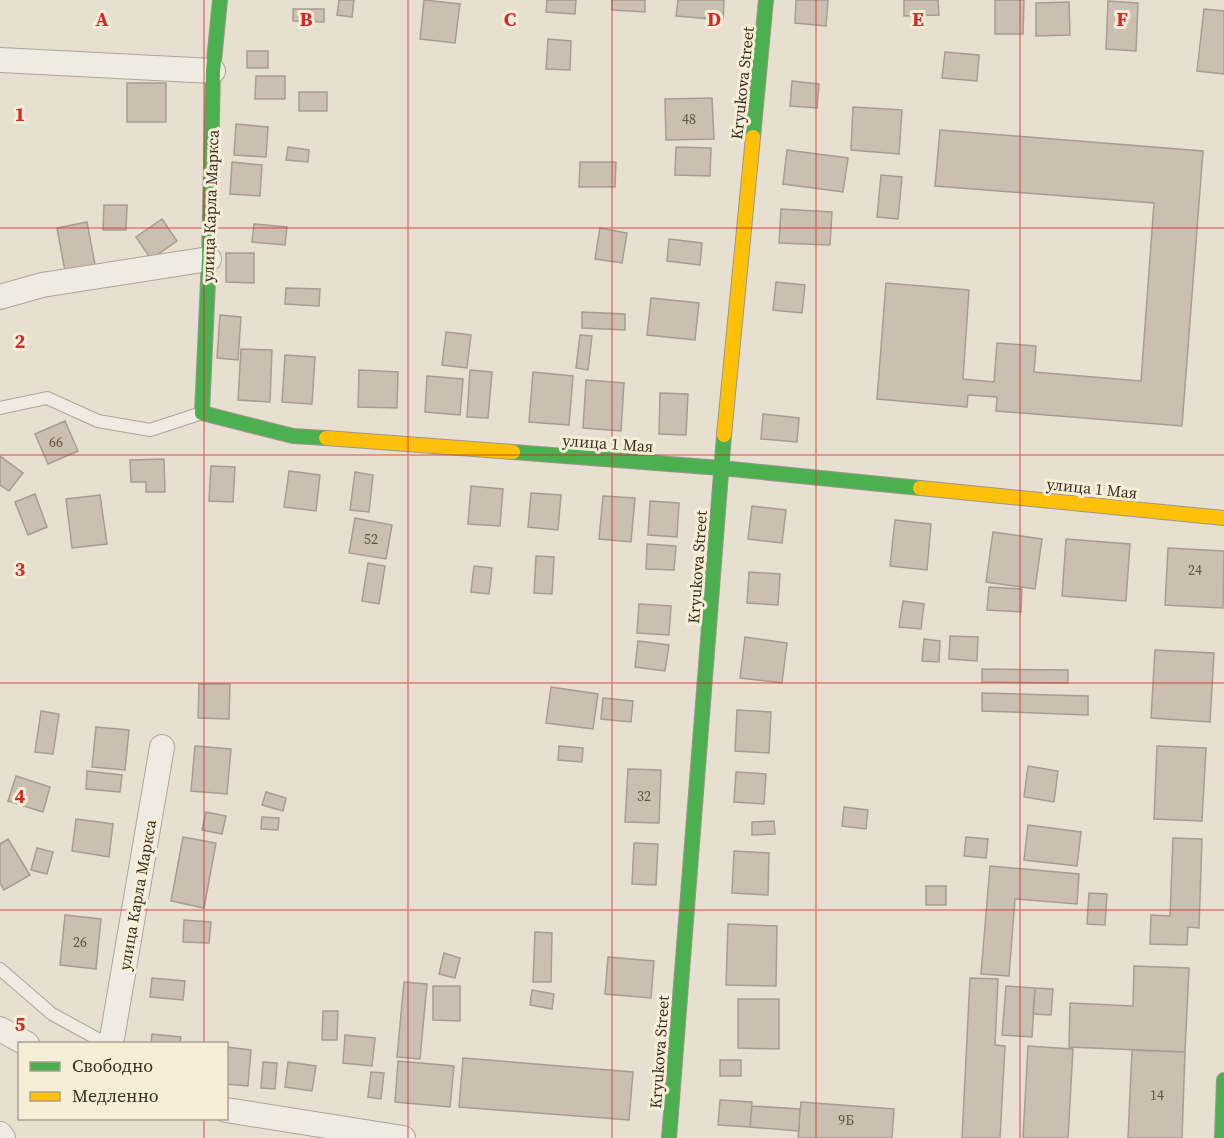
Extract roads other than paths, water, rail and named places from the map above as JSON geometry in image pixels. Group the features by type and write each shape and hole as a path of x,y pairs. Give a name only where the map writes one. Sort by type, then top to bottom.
{"street":[{"name":"улица Карла Маркса","path":"202,413 209,259 213,71 220,0"},
{"name":"Kryukova Street","path":"669,1138 721,468 766,0"},
{"path":"0,60 213,71"},
{"path":"0,297 42,285 209,259"},
{"name":"улица 1 Мая","path":"202,413 292,436 721,468 1224,518"},
{"name":"улица Карла Маркса","path":"109,1042 162,747"},
{"path":"0,1029 23,1042"},
{"path":"1222,1138 1224,1080"},
{"path":"228,1110 403,1138"},
{"path":"0,1134 3,1138"}],"lane":[{"path":"0,408 47,398 98,421 150,430 202,413"},
{"path":"0,969 52,1014 105,1042"}]}
